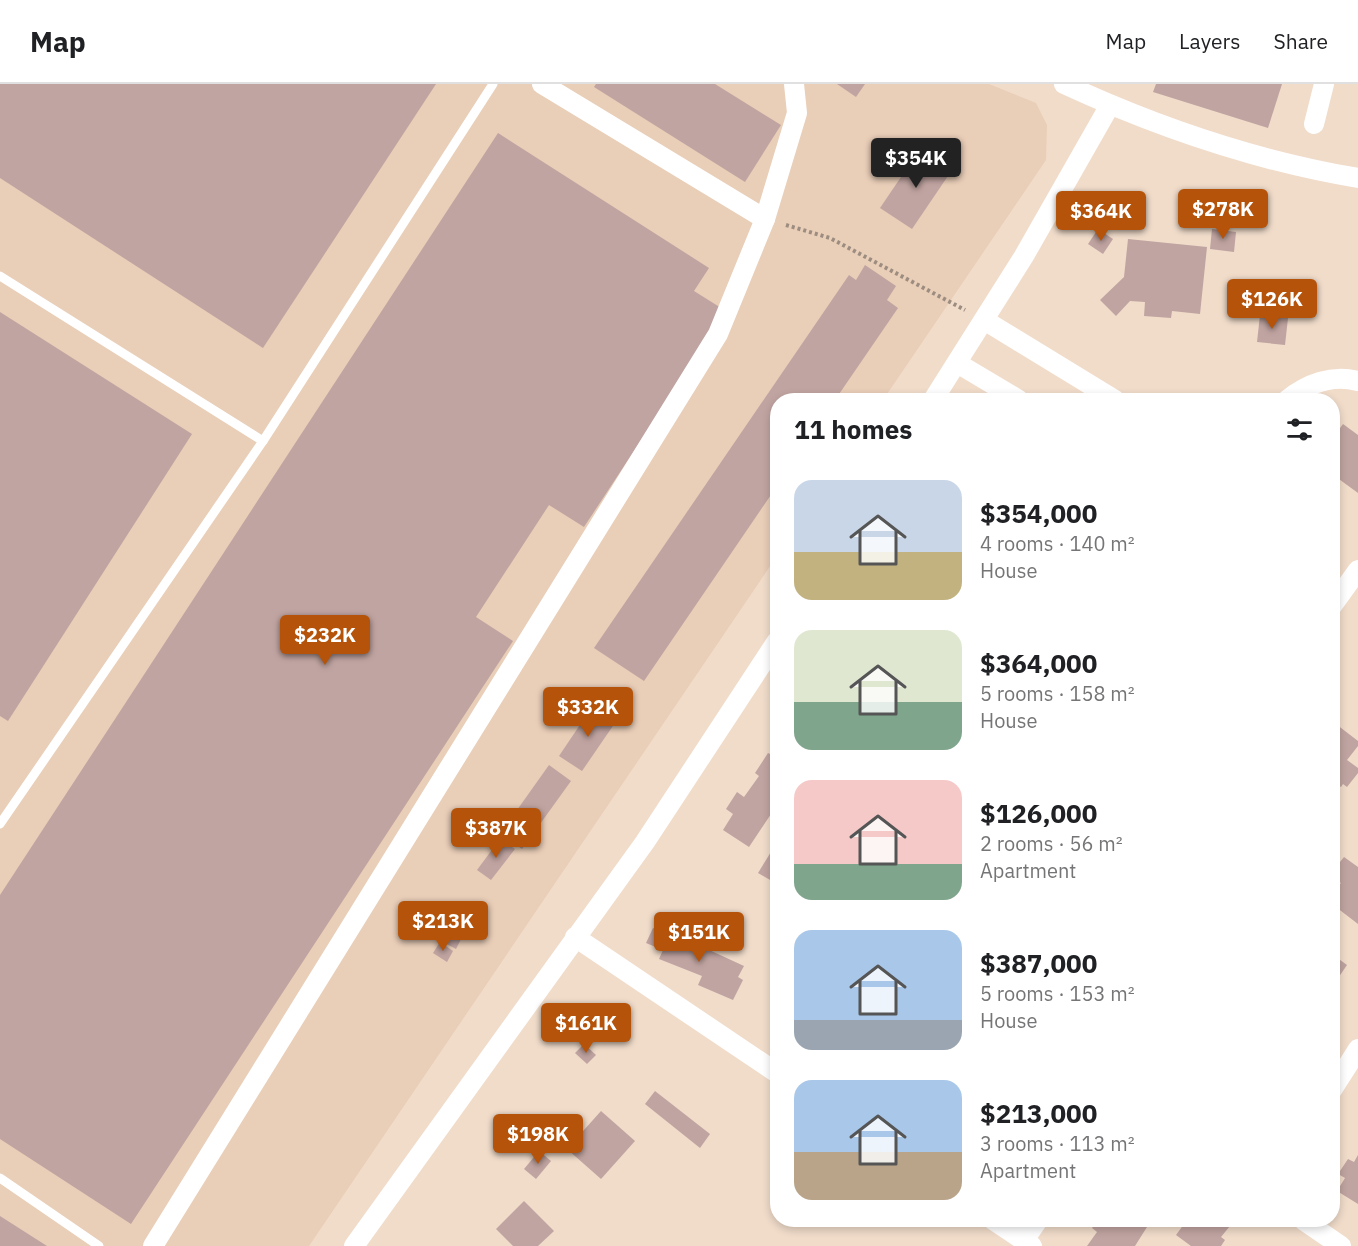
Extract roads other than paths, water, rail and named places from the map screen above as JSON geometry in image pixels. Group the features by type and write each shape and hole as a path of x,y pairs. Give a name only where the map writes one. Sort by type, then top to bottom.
{"street":[{"path":"542,84 765,219"},
{"path":"153,1246 718,334 765,219 797,113 794,84"},
{"path":"1064,84 1110,105 1298,168 1358,178"},
{"path":"1314,124 1324,84"},
{"path":"938,393 1024,256 1110,105"},
{"path":"984,320 1104,393"},
{"path":"957,363 1007,393"},
{"path":"1296,393 1302,388 1324,381 1350,379 1358,381"},
{"path":"1340,595 1358,570"},
{"path":"354,1246 645,842 770,652"},
{"path":"575,937 770,1068"},
{"path":"1340,1077 1358,1049"},
{"path":"1004,1227 1028,1243 1035,1227"},
{"path":"1314,1227 1341,1246"}],"lane":[{"path":"0,824 263,441 493,84"},
{"path":"0,276 263,441"},
{"path":"0,1178 99,1246"}]}
